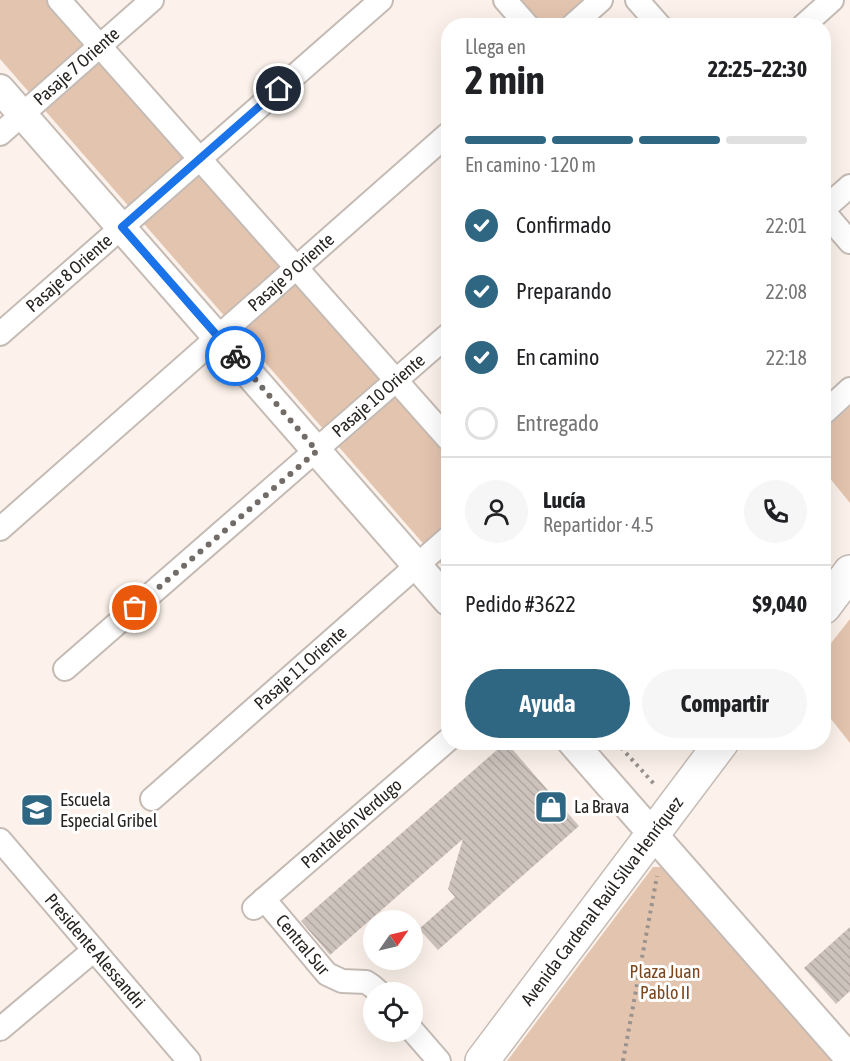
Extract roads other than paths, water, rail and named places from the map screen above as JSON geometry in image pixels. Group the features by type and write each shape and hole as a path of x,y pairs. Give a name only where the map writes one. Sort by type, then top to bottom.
{"main road":[{"path":"831,598 850,572"},
{"name":"Avenida Cardenal Raúl Silva Henríquez","path":"482,1061 658,840 674,806 716,750"}],"street":[{"path":"59,0 441,431"},
{"name":"Pasaje 7 Oriente","path":"0,134 152,0"},
{"name":"Pasaje 8 Oriente","path":"0,334 381,0"},
{"path":"506,0 521,18"},
{"path":"581,18 601,0"},
{"path":"637,0 653,18"},
{"path":"811,18 832,0"},
{"path":"0,89 441,593"},
{"name":"Pasaje 9 Oriente","path":"0,529 441,140"},
{"path":"831,204 850,186"},
{"path":"831,219 850,242"},
{"name":"Pasaje 10 Oriente","path":"65,669 441,341"},
{"path":"831,407 850,389"},
{"name":"Pasaje 11 Oriente","path":"152,799 441,544"},
{"name":"Pantaleón Verdugo","path":"259,904 441,746"},
{"path":"579,750 849,1059"},
{"name":"Presidente Alessandri","path":"0,840 189,1061"},
{"name":"Central Sur","path":"259,904 327,974 342,981 366,982"},
{"path":"0,1029 94,950"},
{"path":"422,1042 439,1061"}],"place":[{"name":"La Brava","path":"551,807"},
{"name":"Escuela Especial Gribel","path":"37,810"}],"park label":[{"name":"Plaza Juan Pablo II","path":"665,982"}]}
